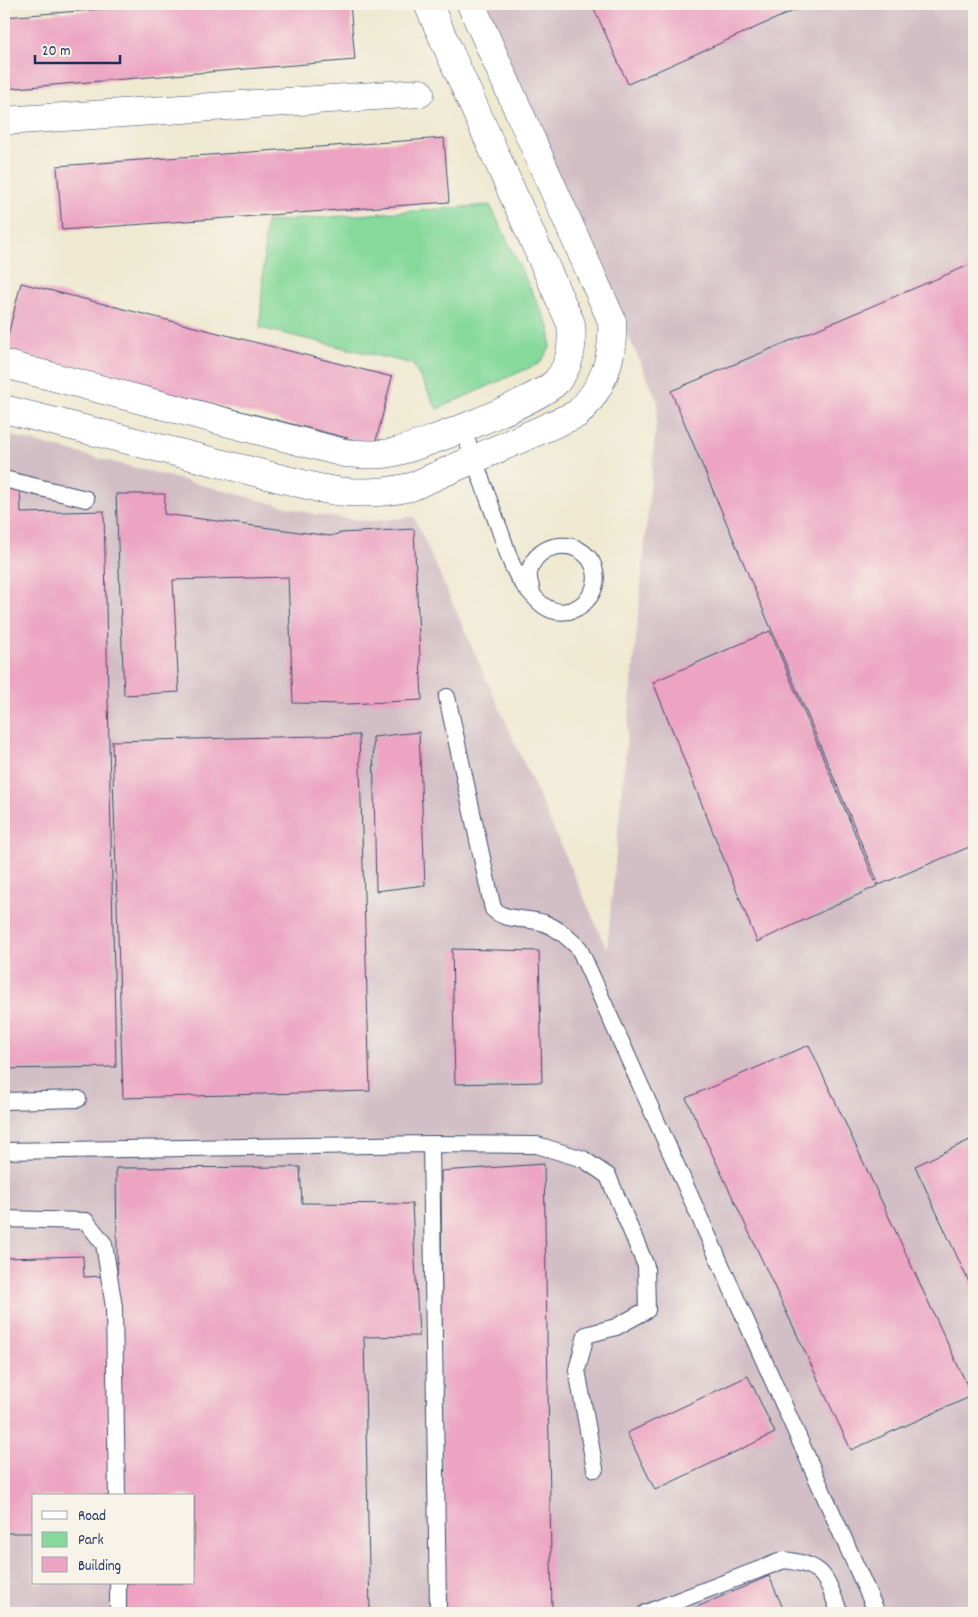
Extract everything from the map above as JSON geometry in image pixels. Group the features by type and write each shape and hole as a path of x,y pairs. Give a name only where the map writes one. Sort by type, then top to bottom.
{"street":[{"path":"4,364 344,453 367,455 390,454 462,428 548,390 565,369 570,357 573,341 571,324 428,4"},
{"path":"4,409 339,492 386,493 412,487 577,414 588,403 604,378 613,340 612,321 472,4"},
{"path":"4,121 420,93"},
{"path":"529,230 564,214"}],"lane":[{"path":"462,428 514,569 523,584 544,606 553,610 572,611 581,607 594,590 596,582 593,565 580,550 570,546 554,546 534,560 529,575 532,592"},
{"path":"4,479 86,498"},
{"path":"447,697 492,908 500,915 544,923 563,933 579,948 876,1613"},
{"path":"4,1101 78,1099"},
{"path":"4,1152 430,1144 537,1145 583,1158 608,1176 646,1266 647,1310 616,1327 586,1335 577,1370 595,1469"},
{"path":"430,1144 438,1606 436,1613"},
{"path":"4,1218 86,1220 104,1244 114,1307 117,1494"},
{"path":"646,1613 784,1560 807,1562 824,1576 840,1613"},
{"path":"118,1584 118,1613"}],"shaded area":[{"path":"480,4 974,4 974,1613 4,1613 4,434 318,515 369,521 414,517 607,949 658,402"}],"green space":[{"path":"490,205 550,329 550,348 540,363 437,409 413,364 260,328 266,222"}],"building":[{"path":"167,4 350,4 355,60 4,89 4,17"},
{"path":"592,4 809,4 628,84"},
{"path":"444,138 449,202 62,230 57,166"},
{"path":"974,263 974,845 879,885 671,391"},
{"path":"21,283 392,377 375,445 4,351"},
{"path":"4,487 20,487 21,513 104,511 116,1067 4,1069"},
{"path":"116,494 165,494 164,514 330,536 341,533 414,529 422,700 349,704 293,703 288,577 173,580 179,692 124,695"},
{"path":"770,631 877,886 757,942 653,682"},
{"path":"419,732 425,885 376,891 373,737"},
{"path":"359,735 370,1091 123,1098 112,741"},
{"path":"452,949 539,951 542,1082 455,1084"},
{"path":"809,1045 972,1396 851,1450 686,1098"},
{"path":"974,1138 974,1293 915,1166"},
{"path":"544,1164 552,1613 444,1613 441,1171"},
{"path":"300,1167 302,1203 412,1204 419,1336 364,1337 370,1613 121,1613 121,1584 195,1584 195,1494 120,1494 116,1168"},
{"path":"83,1256 84,1277 105,1276 111,1494 32,1494 32,1533 4,1533 4,1258"},
{"path":"748,1376 775,1433 655,1490 627,1433"},
{"path":"769,1576 785,1613 683,1613"}]}
